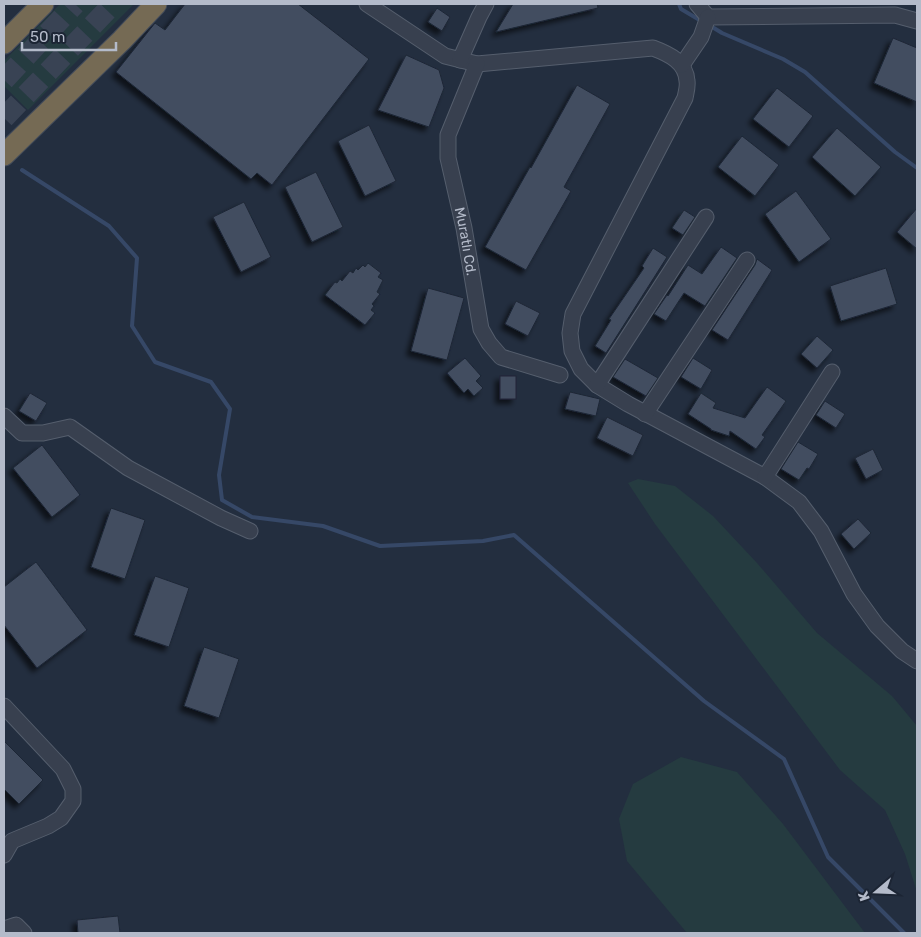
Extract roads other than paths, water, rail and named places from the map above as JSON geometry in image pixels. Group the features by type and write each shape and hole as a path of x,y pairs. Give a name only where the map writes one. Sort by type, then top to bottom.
{"highway":[{"path":"4,44 43,4"},
{"path":"4,156 156,4"},
{"path":"4,134 4,144"}],"street":[{"path":"367,4 453,58 477,64 653,48 671,55 682,65 688,81 685,98 572,314 570,333 572,351 581,368 597,385 645,414 765,477 798,502 821,531 854,594 877,626 902,651 917,661"},
{"path":"453,58 486,4"},
{"path":"697,4 708,16 894,16 917,21"},
{"path":"682,65 701,37 708,16"},
{"name":"Muratlı Cd.","path":"477,64 448,135 448,158 464,228 481,329 488,344 501,357 560,375"},
{"path":"597,385 706,217"},
{"path":"645,414 747,260"},
{"path":"765,477 832,372"},
{"path":"4,416 22,433 43,434 70,427 128,468 221,518 250,531"},
{"path":"4,706 64,769 73,789 73,801 61,818 48,826 8,836 4,855"},
{"path":"4,930 16,925 24,933"}],"waterway":[{"path":"679,4 681,9 703,22"},
{"path":"709,25 722,33 783,59 805,72 895,152 917,168"},
{"path":"22,170 109,226 137,258 132,326 155,362 211,382 230,409 219,475 222,500 252,517 323,526 380,546 483,541 514,535 704,701 784,759 828,857 904,933"}],"tunnel":[{"path":"4,80 75,4"},
{"path":"4,118 113,4"}]}
